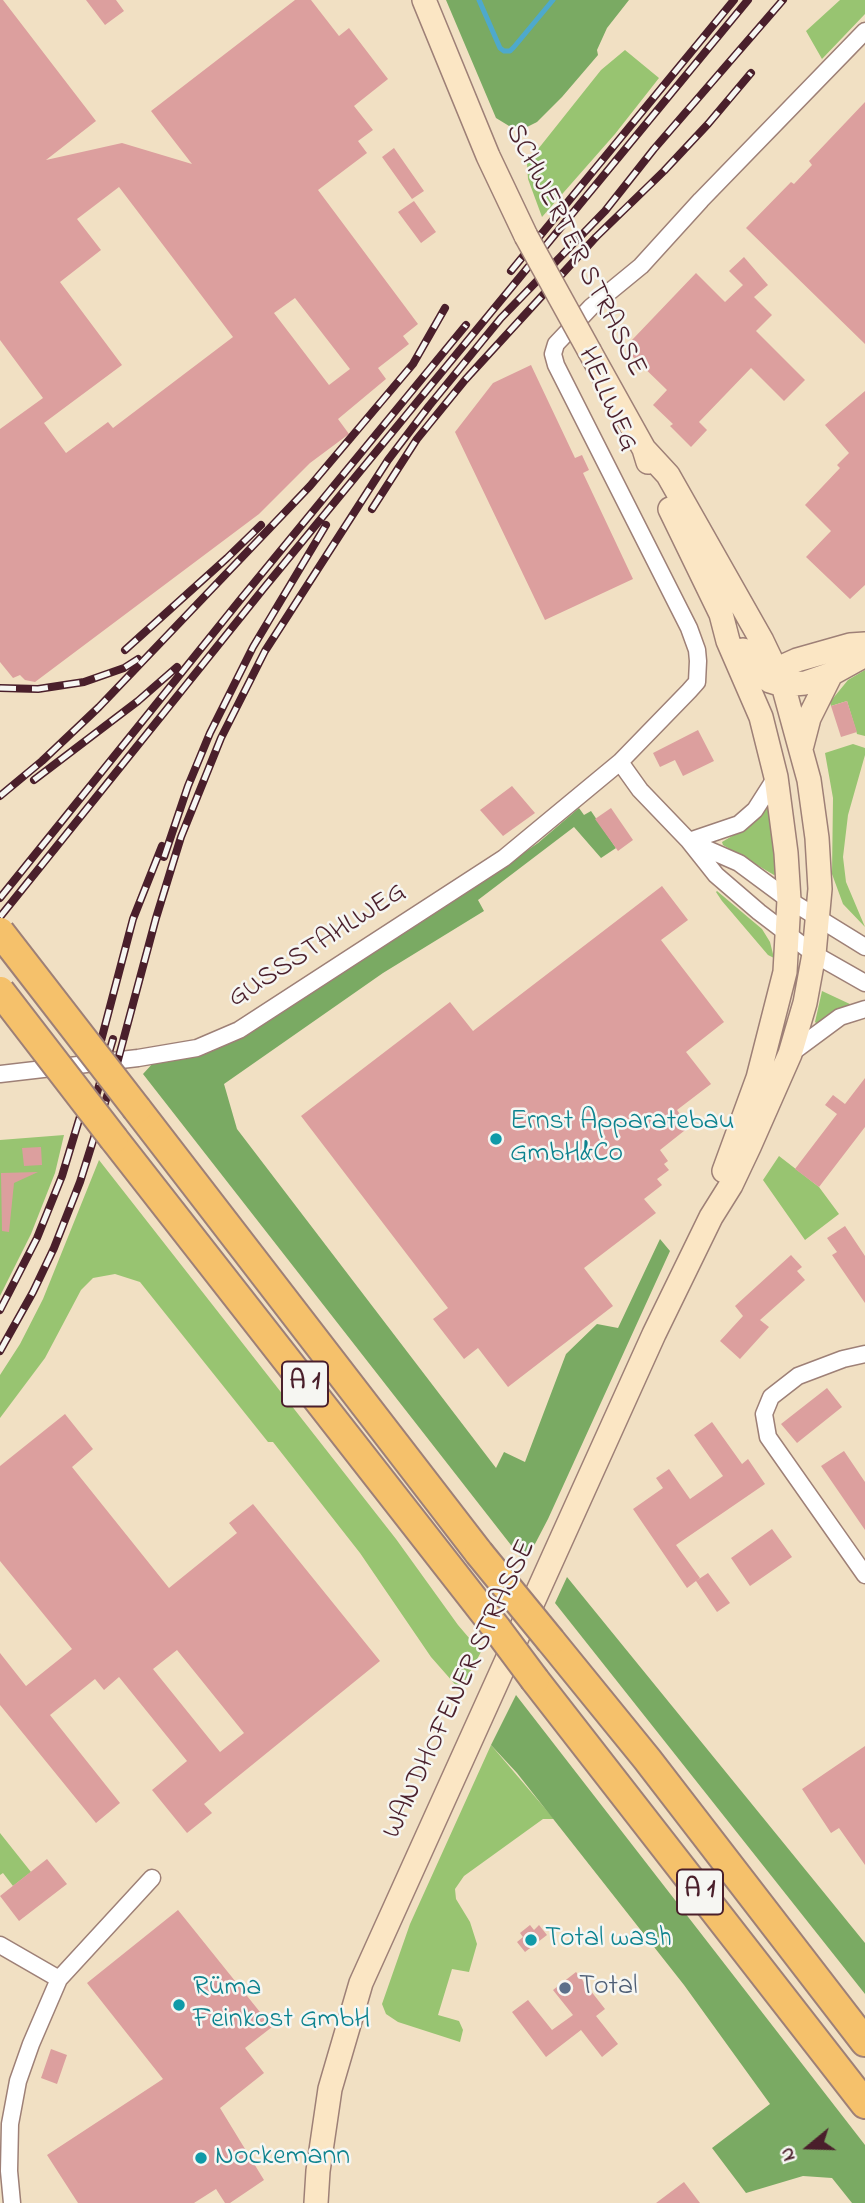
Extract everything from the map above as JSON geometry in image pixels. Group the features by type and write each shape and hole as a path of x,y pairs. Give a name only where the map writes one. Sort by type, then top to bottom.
{"highway":[{"name":"A 1","path":"0,932 479,1553 646,1759 860,2035"},
{"name":"A 1","path":"0,990 865,2104"}],"main road":[{"name":"SCHWERTER STRASSE","path":"424,0 488,156 526,236 644,449 655,481 721,614 728,641 757,707 772,755 785,843 788,934"},
{"name":"SCHWERTER STRASSE","path":"644,449 668,475 777,678 802,748 809,780 817,838 819,921"},
{"path":"721,614 760,674 805,683 831,674 865,655"},
{"path":"757,707 777,678 819,653 865,644"},
{"path":"802,748 809,718 831,674"},
{"name":"WANDHOFENER STRASSE","path":"316,2203 330,2089 361,1983 654,1334 711,1217 731,1185 790,1054 804,1003 819,921"},
{"name":"WANDHOFENER STRASSE","path":"711,1217 721,1178 758,1078 779,1002 786,972 788,934"}],"street":[{"name":"HELLWEG","path":"620,762 697,682 697,650 689,628 556,365 553,354 556,344 591,307 641,267 701,200 865,31"},
{"path":"620,762 640,789 689,841 716,875 814,954 865,982"},
{"name":"GUSSSTAHLWEG","path":"0,1074 138,1058 197,1048 239,1030 504,858 620,762"},
{"path":"689,841 739,824 755,810 776,777"},
{"path":"689,841 739,863 789,901 865,947"},
{"path":"790,1054 840,1017 865,1009"},
{"path":"865,1354 843,1359 799,1376 771,1397 764,1414 768,1437 865,1575"},
{"path":"12,2203 9,2171 10,2124 18,2081 59,1979 152,1878"},
{"path":"0,1945 59,1979"}],"green space":[{"path":"446,0 629,0 607,28 597,50 598,55 562,97 537,122 525,128 514,129 496,118"},
{"path":"840,0 865,0 865,14 822,59 806,31"},
{"path":"625,50 659,78 615,134 542,217 528,179 527,163 601,70"},
{"path":"865,670 865,736 857,734 847,701 831,706 830,702 848,680"},
{"path":"853,744 865,748 865,755 848,815 843,857 846,882 865,927 843,904 832,874 833,798 825,753"},
{"path":"579,808 584,815 591,811 616,848 601,858 574,827 478,900 484,911 383,973 224,1084 237,1129 496,1468 504,1452 525,1462 566,1354 597,1324 618,1328 660,1239 670,1251 548,1519 525,1563 143,1074 154,1062 211,1051 251,1030 483,881 538,843"},
{"path":"765,808 770,808 777,874 774,875 722,842 749,826"},
{"path":"717,891 762,929 770,942 774,958 768,955 722,901"},
{"path":"822,991 852,1005 818,1025 815,1022"},
{"path":"64,1135 55,1173 31,1234 0,1296 0,1140"},
{"path":"779,1156 819,1187 839,1214 805,1240 763,1180"},
{"path":"99,1160 396,1539 458,1625 481,1652 460,1690 431,1657 360,1553 273,1442 268,1442 140,1282 115,1274 93,1278 81,1290 45,1358 0,1418 0,1375 20,1344 43,1299"},
{"path":"567,1577 865,1943 865,1994 555,1603"},
{"path":"516,1695 865,2145 865,2203 852,2203 832,2178 803,2176 746,2193 712,2148 770,2104 684,1985 517,1773 491,1745"},
{"path":"491,1745 554,1819 543,1819 464,1876 455,1889 456,1899 470,1922 477,1944 469,1972 452,1969 438,2015 459,2021 463,2030 460,2042 398,2022 386,2014 382,2004 410,1924"},
{"path":"0,1833 31,1872 13,1886 3,1873 0,1875"}],"building":[{"path":"0,0 3,0 96,121 46,160 122,143 192,164 151,111 295,0 311,0 339,36 349,28 388,79 354,106 373,130 358,141 367,153 318,190 418,324 403,336 409,344 378,368 386,379 338,419 349,434 310,463 259,514 35,682 25,680 20,675 13,678 0,662 0,429 43,398 0,340","holes":["119,187 233,337 113,428 108,422 66,453 44,423 122,365 60,282 101,250 77,219","295,298 350,369 329,385 274,313"]},
{"path":"86,0 116,0 124,11 105,25"},
{"path":"865,102 865,344 746,228 791,182 794,184 812,165 809,161"},
{"path":"394,148 424,191 412,199 382,157"},
{"path":"414,201 436,232 421,243 398,212"},
{"path":"744,257 768,285 754,297 772,315 756,331 805,380 784,401 751,368 699,422 707,430 691,447 653,405 667,390 632,356 640,348 632,340 696,273 725,302 743,285 729,271"},
{"path":"531,365 575,458 582,455 589,470 583,473 633,579 545,620 455,432 493,383"},
{"path":"865,391 865,585 850,599 806,557 831,531 805,505 840,468 837,465 849,453 825,425"},
{"path":"847,701 857,732 841,737 831,706"},
{"path":"698,730 714,761 683,776 675,760 660,767 653,753"},
{"path":"512,786 535,813 503,836 480,810"},
{"path":"611,808 633,840 618,851 595,819"},
{"name":"Ernst Apparatebau GmbH&Co","path":"662,886 688,920 661,940 724,1022 686,1052 711,1084 677,1110 689,1127 660,1150 668,1161 664,1164 669,1170 657,1179 662,1185 644,1199 656,1213 584,1268 613,1306 508,1387 478,1348 464,1359 433,1319 448,1308 301,1116 450,1002 473,1031"},
{"path":"865,1078 865,1127 819,1187 795,1169 837,1114 825,1105 833,1095 845,1104"},
{"path":"41,1147 42,1165 24,1166 22,1148"},
{"path":"38,1172 14,1183 9,1232 2,1231 1,1173"},
{"path":"845,1226 865,1256 865,1303 832,1255 837,1252 827,1238"},
{"path":"791,1255 802,1267 797,1271 805,1280 760,1320 769,1327 740,1359 720,1341 743,1316 735,1306"},
{"path":"827,1388 842,1407 797,1443 781,1424"},
{"path":"65,1414 93,1449 72,1467 169,1588 237,1533 229,1523 253,1504 380,1661 204,1804 212,1813 187,1833 152,1790 187,1761 119,1677 104,1690 95,1679 50,1715 120,1803 96,1823 0,1705 0,1653 26,1686 72,1649 0,1561 0,1466","holes":["177,1650 244,1733 220,1752 153,1669"]},
{"path":"712,1422 742,1464 748,1459 765,1484 676,1545 700,1578 687,1588 633,1509 663,1488 656,1478 669,1469 690,1499 723,1476 694,1435"},
{"path":"844,1451 865,1482 865,1530 821,1466"},
{"path":"772,1529 792,1557 750,1586 731,1558"},
{"path":"708,1573 730,1603 717,1612 696,1581"},
{"path":"865,1746 865,1865 839,1828 831,1833 802,1789"},
{"path":"47,1859 67,1884 19,1921 0,1896"},
{"path":"178,1910 272,2027 245,2048 264,2073 220,2108 264,2180 230,2203 225,2203 216,2189 194,2203 78,2203 47,2155 163,2079 87,1983"},
{"name":"Total wash","path":"530,1925 534,1930 539,1925 547,1935 525,1952 517,1942 523,1937 520,1933"},
{"path":"576,1972 605,2009 596,2016 618,2044 602,2057 581,2030 546,2057 512,2012 528,2000 552,2030 573,2015 553,1990"},
{"path":"51,2049 67,2055 57,2084 41,2078"},
{"path":"684,2182 700,2203 656,2203"}],"waterway":[{"path":"479,0 500,48 504,51 510,51 514,47 553,0"}],"railway":[{"path":"511,271 734,0"},
{"path":"0,917 264,588 748,0"},
{"path":"0,1351 54,1248 80,1182 115,1071 181,837 221,738 265,651 388,460 429,406 501,318 605,211 654,149 783,0"},
{"path":"372,509 417,439 465,380 596,237 708,124 751,73"},
{"path":"0,796 99,707 310,486 413,364 445,308"},
{"path":"0,898 466,325"},
{"path":"125,650 261,525"},
{"path":"164,857 188,786 210,733 253,647 326,525"},
{"path":"0,688 38,689 84,682 124,668 138,659"},
{"path":"34,780 138,701 177,667"},
{"path":"97,1056 133,919 162,846"},
{"path":"90,1116 113,1039"},
{"path":"0,1310 37,1238 62,1176 85,1100"}],"place":[{"name":"Ernst Apparatebau GmbH&Co","path":"496,1139"},
{"name":"Total wash","path":"531,1940"},
{"name":"Total","path":"565,1988"},
{"name":"Rüma Feinkost GmbH","path":"179,2005"},
{"name":"Nockemann","path":"201,2158"}]}
